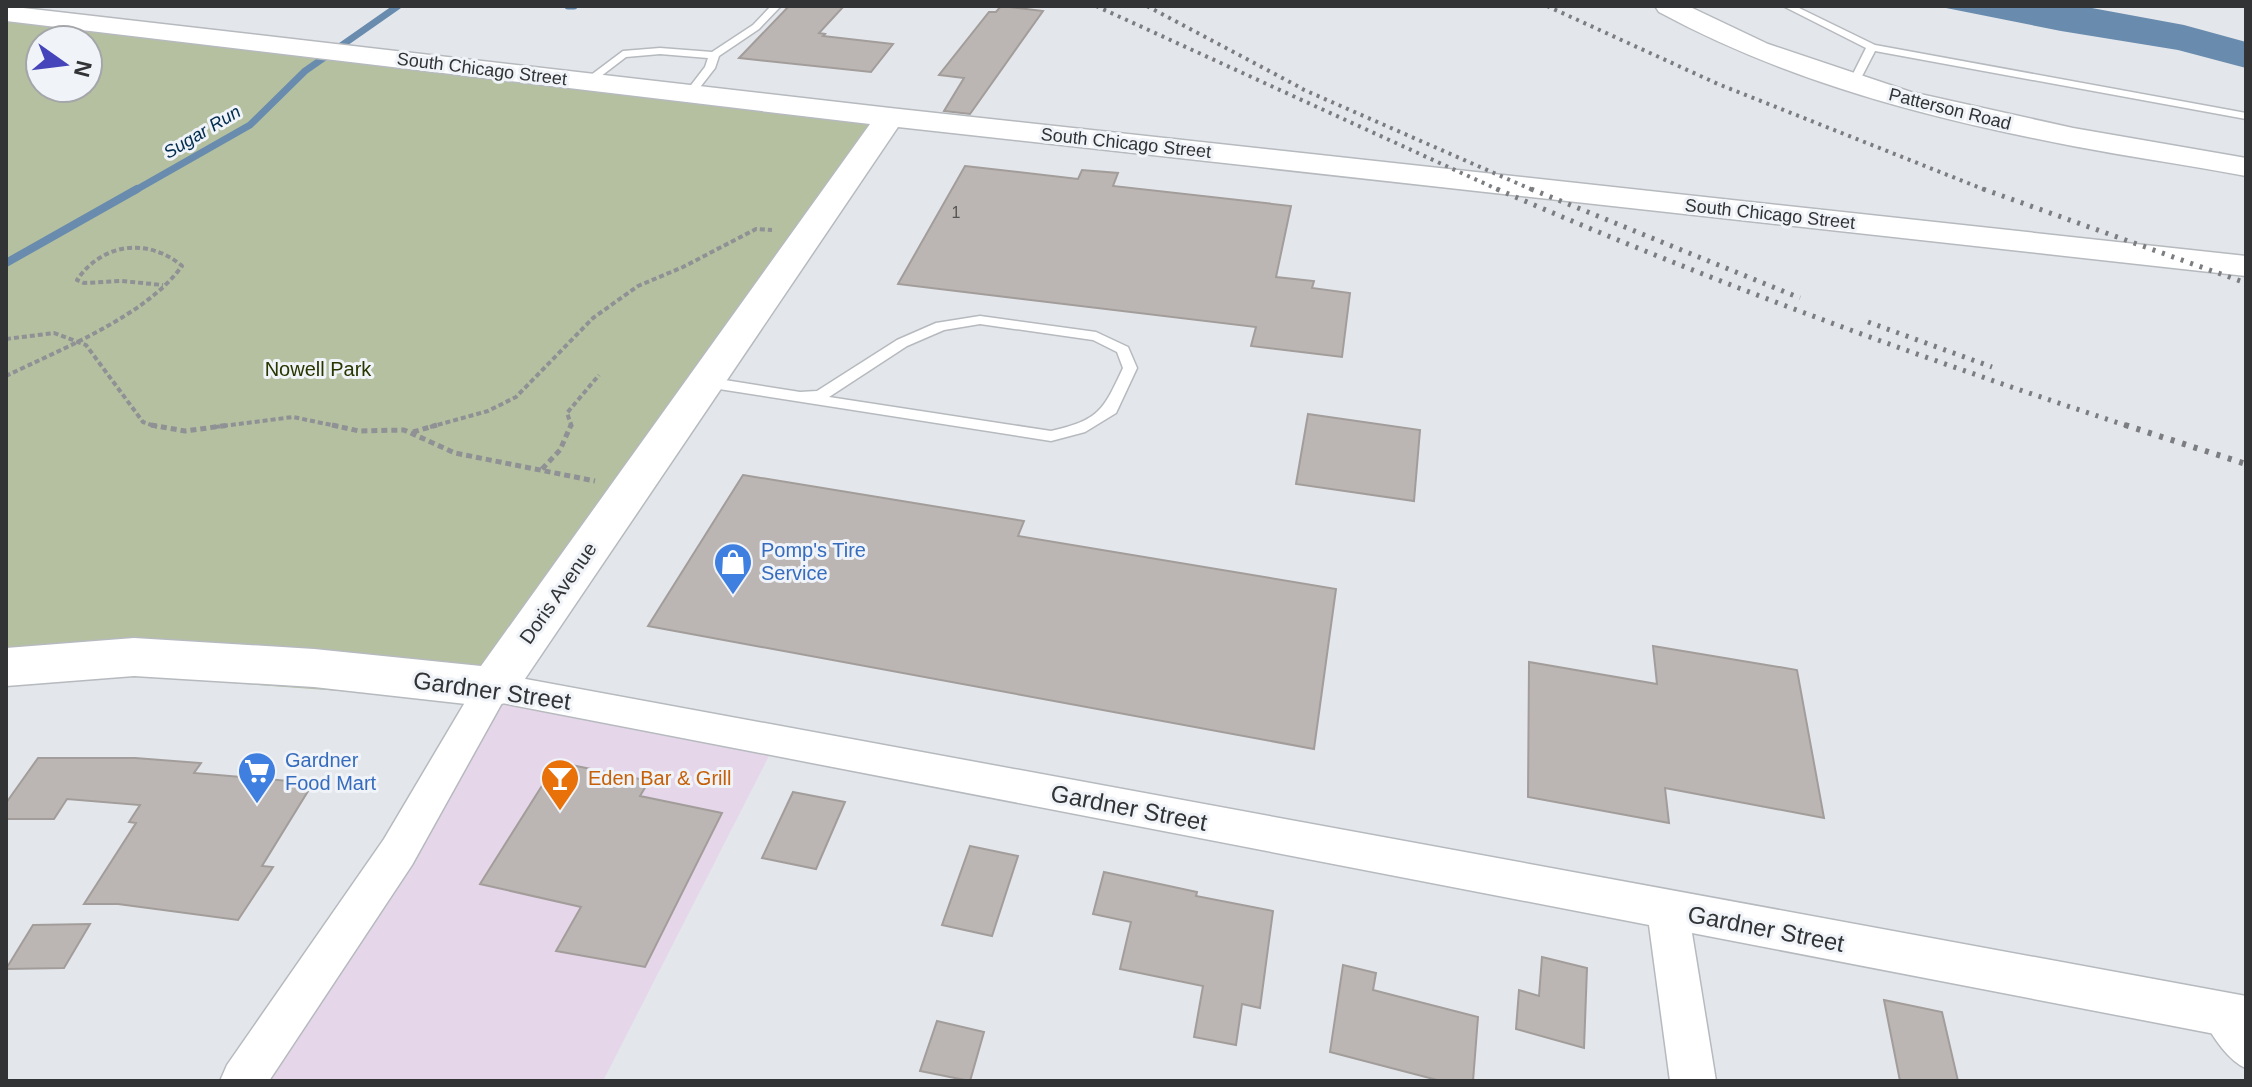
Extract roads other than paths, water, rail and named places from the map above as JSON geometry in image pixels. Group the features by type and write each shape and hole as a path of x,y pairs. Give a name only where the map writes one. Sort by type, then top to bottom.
{"main road":[{"name":"Patterson Road","path":"1668,6 1716,34 1812,73 2049,133 2246,167"},
{"name":"South Chicago Street","path":"6,13 890,117 2246,266"},
{"name":"Doris Avenue","path":"493,687 890,117"},
{"name":"Gardner Street","path":"6,667 134,657 314,668 493,687"}],"street":[{"name":"Gardner Street","path":"493,687 2246,1018"},
{"name":"Doris Avenue","path":"243,1081 398,852 493,687"},
{"path":"1668,911 1693,1081"}],"lane":[{"path":"588,81 623,54 660,51 714,55 756,27 776,6"},
{"path":"1788,6 1872,47 2246,116"},
{"path":"1853,84 1872,47"},
{"path":"690,93 710,68 714,55"},
{"path":"706,382 798,397 1051,436 1080,429 1111,410 1130,368 1123,350 1096,336 980,320 941,326 902,343 835,388 820,395 798,397"},
{"path":"2207,1011 2246,1057"}],"water":[{"path":"1936,6 2081,6 2184,25 2246,42 2246,68 2178,50"}],"waterway":[{"name":"Sugar Run","path":"134,191 250,125 305,71 398,6"},
{"name":"Sugar Run","path":"568,6 574,6"},
{"name":"Sugar Run","path":"6,263 137,189"}],"railway":[{"path":"1096,6 1501,191"},
{"path":"1147,6 1303,89"},
{"path":"1547,6 1718,84 1988,191"},
{"path":"1302,89 1535,191"},
{"path":"1497,189 1811,316 2127,426"},
{"path":"1531,189 1800,298"},
{"path":"1983,189 2246,283"},
{"path":"1868,322 1992,367"},
{"path":"2127,426 2246,464"},
{"path":"2127,426 2131,427"}],"place":[{"name":"Pomp's Tire Service","path":"733,596"},
{"name":"Gardner Food Mart","path":"257,805"},
{"name":"Eden Bar & Grill","path":"560,812"}],"park label":[{"name":"Nowell Park","path":"318,369"}]}
